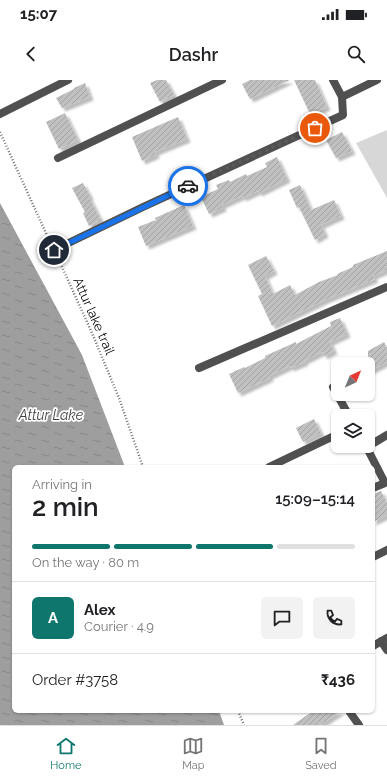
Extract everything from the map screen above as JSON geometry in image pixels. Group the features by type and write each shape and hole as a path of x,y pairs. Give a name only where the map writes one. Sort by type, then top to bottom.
{"street":[{"path":"0,114 68,80"},
{"path":"58,158 222,80"},
{"path":"54,250 143,207 343,115 342,97 333,80"},
{"path":"342,97 377,80"},
{"path":"199,368 387,287"},
{"path":"375,441 387,435"},
{"path":"273,465 331,437"},
{"path":"370,453 385,483 375,487"},
{"path":"375,556 387,550"},
{"path":"375,645 384,640 387,650"},
{"path":"350,713 359,725"}],"path":[{"name":"Attur lake trail","path":"0,132 92,333 119,398 142,465"},
{"path":"239,713 244,725"}],"shaded area":[{"path":"387,130 387,198 356,143"}],"water":[{"name":"Attur Lake","path":"0,203 82,355 124,465 12,465 12,713 220,713 224,725 0,725"}],"building":[{"path":"157,80 166,80 174,95 160,102 150,83"},
{"path":"250,80 290,80 250,99 242,84"},
{"path":"294,80 315,80 327,107 310,114"},
{"path":"85,83 90,97 62,108 56,98"},
{"path":"65,113 78,140 59,149 46,122"},
{"path":"178,117 187,139 155,152 156,155 142,161 132,137"},
{"path":"342,132 352,151 336,158 326,140"},
{"path":"277,157 287,179 259,193 258,191 243,198 242,196 222,205 223,208 209,214 201,197 218,189 216,185 229,180 230,182 246,174 247,176 267,167 265,163"},
{"path":"83,183 101,220 89,226 83,213 85,212 72,188"},
{"path":"300,185 311,210 334,200 341,216 321,225 325,234 315,240 299,207 297,208 289,190"},
{"path":"184,205 193,226 146,246 138,227 156,220 155,218"},
{"path":"387,251 387,270 373,276 375,279 325,300 272,326 258,296 262,294 248,265 266,256 274,271 265,276 273,294 290,285 295,295 319,282 338,275 337,274 353,267 353,265"},
{"path":"340,318 347,334 330,342 334,351 324,356 322,352 304,361 305,362 291,368 290,366 269,376 270,378 238,393 229,374 244,367 245,368 265,358 265,356 296,342 296,344 331,326 330,322"},
{"path":"384,342 387,348 387,362 375,368 375,357 368,357 368,351"},
{"path":"314,419 321,433 303,442 296,428"},
{"path":"381,491 387,503 387,515 375,521 375,493"},
{"path":"310,713 338,713 320,725 293,725"}],"way so far":[{"path":"188,186 315,128"}],"route":[{"path":"54,250 188,186"}]}
